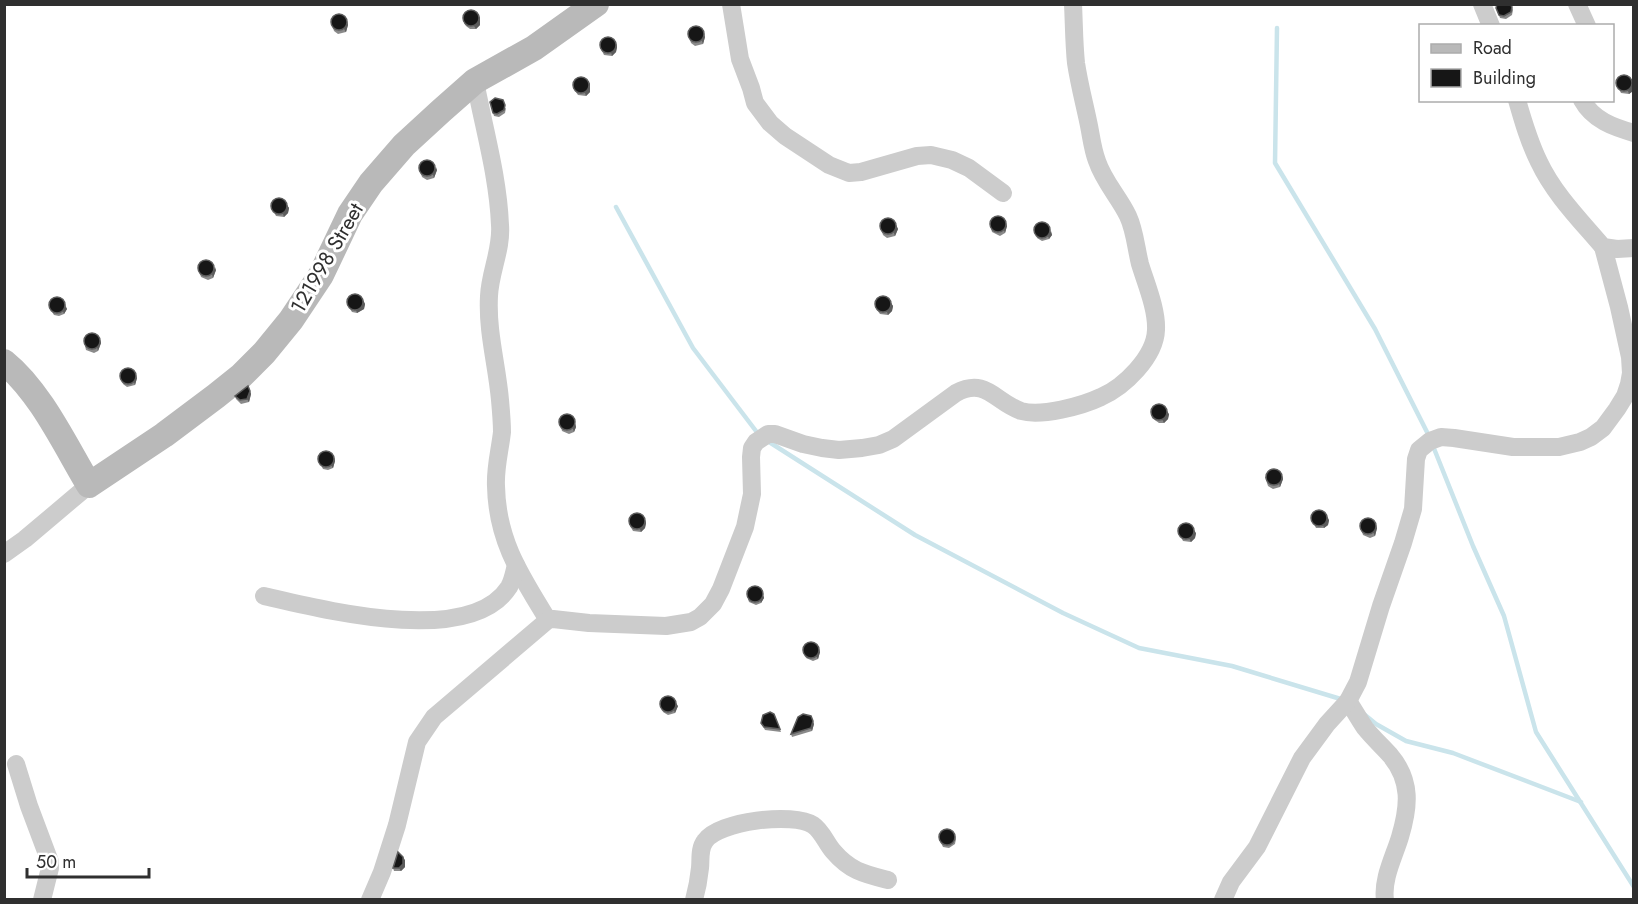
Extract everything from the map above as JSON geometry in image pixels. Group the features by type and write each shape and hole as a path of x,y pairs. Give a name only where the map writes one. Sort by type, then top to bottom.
{"street":[{"name":"121998 Street","path":"89,485 164,435 216,396 264,353 291,320 321,275 350,214 371,183 404,145 475,81 534,48 596,4"},
{"path":"731,4 740,59 755,103 770,123 785,136 829,165 849,172 861,172 917,156 931,155 952,160 969,168 1003,193"},
{"path":"370,900 382,872 397,825 417,742 434,717 548,620 666,626 691,622 713,604 745,527 752,494 752,448 756,442 768,434 775,434 803,444 838,450 879,445 892,439 938,404 966,387 980,388 1006,404 1023,411 1047,412 1073,407 1101,397 1118,387 1133,374 1150,351 1156,330 1155,316 1131,221 1107,183 1096,160 1076,62 1073,4"},
{"path":"1577,4 1586,24"},
{"path":"475,81 492,161 501,226 489,294 491,348 499,389 502,430 496,486 503,536 516,565 548,620"},
{"path":"1223,900 1231,882 1257,847 1302,758 1327,724 1348,701 1358,682 1413,509 1416,459 1419,450 1430,441 1441,437 1524,448 1559,447 1580,442 1603,428 1625,396 1632,373 1630,357 1604,247 1572,211 1539,164 1518,102"},
{"path":"1583,102 1592,114 1602,121 1614,128 1634,133"},
{"path":"1604,247 1634,248"},
{"path":"4,362 28,384 89,485 4,554"},
{"path":"264,596 360,615 411,621 446,619 472,614 492,603 508,587 516,565"},
{"path":"1348,701 1365,728 1392,757 1403,773 1408,793 1406,812 1384,889 1385,900"},
{"path":"16,764 50,862 42,900"},
{"path":"694,900 701,848 709,836 735,825 770,820 796,819 813,825 848,866 866,875 888,880"}],"building":[{"path":"1497,4 1510,4 1511,12 1504,16 1499,15"},
{"path":"471,10 479,18 471,26 463,18"},
{"path":"339,14 347,22 339,30 331,22"},
{"path":"696,26 704,34 696,42 688,34"},
{"path":"608,37 616,45 608,53 600,45"},
{"path":"1624,75 1632,83 1624,91 1616,83"},
{"path":"581,77 589,85 581,93 573,85"},
{"path":"495,98 503,100 505,105 504,110 497,114 493,113 490,102"},
{"path":"427,160 435,168 427,176 419,168"},
{"path":"279,198 287,206 279,214 271,206"},
{"path":"998,216 1006,224 998,232 990,224"},
{"path":"888,218 896,226 888,234 880,226"},
{"path":"1042,222 1050,230 1042,238 1034,230"},
{"path":"206,260 214,268 206,276 198,268"},
{"path":"355,294 363,302 355,310 347,302"},
{"path":"883,296 891,304 883,312 875,304"},
{"path":"57,297 65,305 57,313 49,305"},
{"path":"92,333 100,341 92,349 84,341"},
{"path":"128,368 134,370 136,376 134,382 128,384 122,382 120,376 122,370"},
{"path":"248,386 250,391 247,399 240,400 235,396"},
{"path":"1159,404 1167,412 1159,420 1151,412"},
{"path":"567,414 575,422 567,430 559,422"},
{"path":"326,451 334,459 326,467 318,459"},
{"path":"1274,469 1282,477 1274,485 1266,477"},
{"path":"1319,510 1327,518 1319,526 1311,518"},
{"path":"637,513 645,521 637,529 629,521"},
{"path":"1368,518 1376,526 1368,534 1360,526"},
{"path":"1186,523 1194,531 1186,539 1178,531"},
{"path":"755,586 763,594 755,602 747,594"},
{"path":"811,642 819,650 811,658 803,650"},
{"path":"668,696 676,704 668,712 660,704"},
{"path":"770,712 774,714 780,729 764,727 761,723 763,715"},
{"path":"803,714 811,716 813,721 811,728 791,734 798,717"},
{"path":"947,829 955,837 947,845 939,837"},
{"path":"398,852 403,857 403,864 399,868 393,868"}],"waterway":[{"path":"1277,28 1275,163 1375,329 1430,438"},
{"path":"616,207 693,348 759,435"},
{"path":"766,440 915,535 1063,613 1139,648 1232,666 1344,700"},
{"path":"1433,446 1504,616 1536,732 1634,887"},
{"path":"1365,715 1406,741 1453,753 1581,802"}]}
